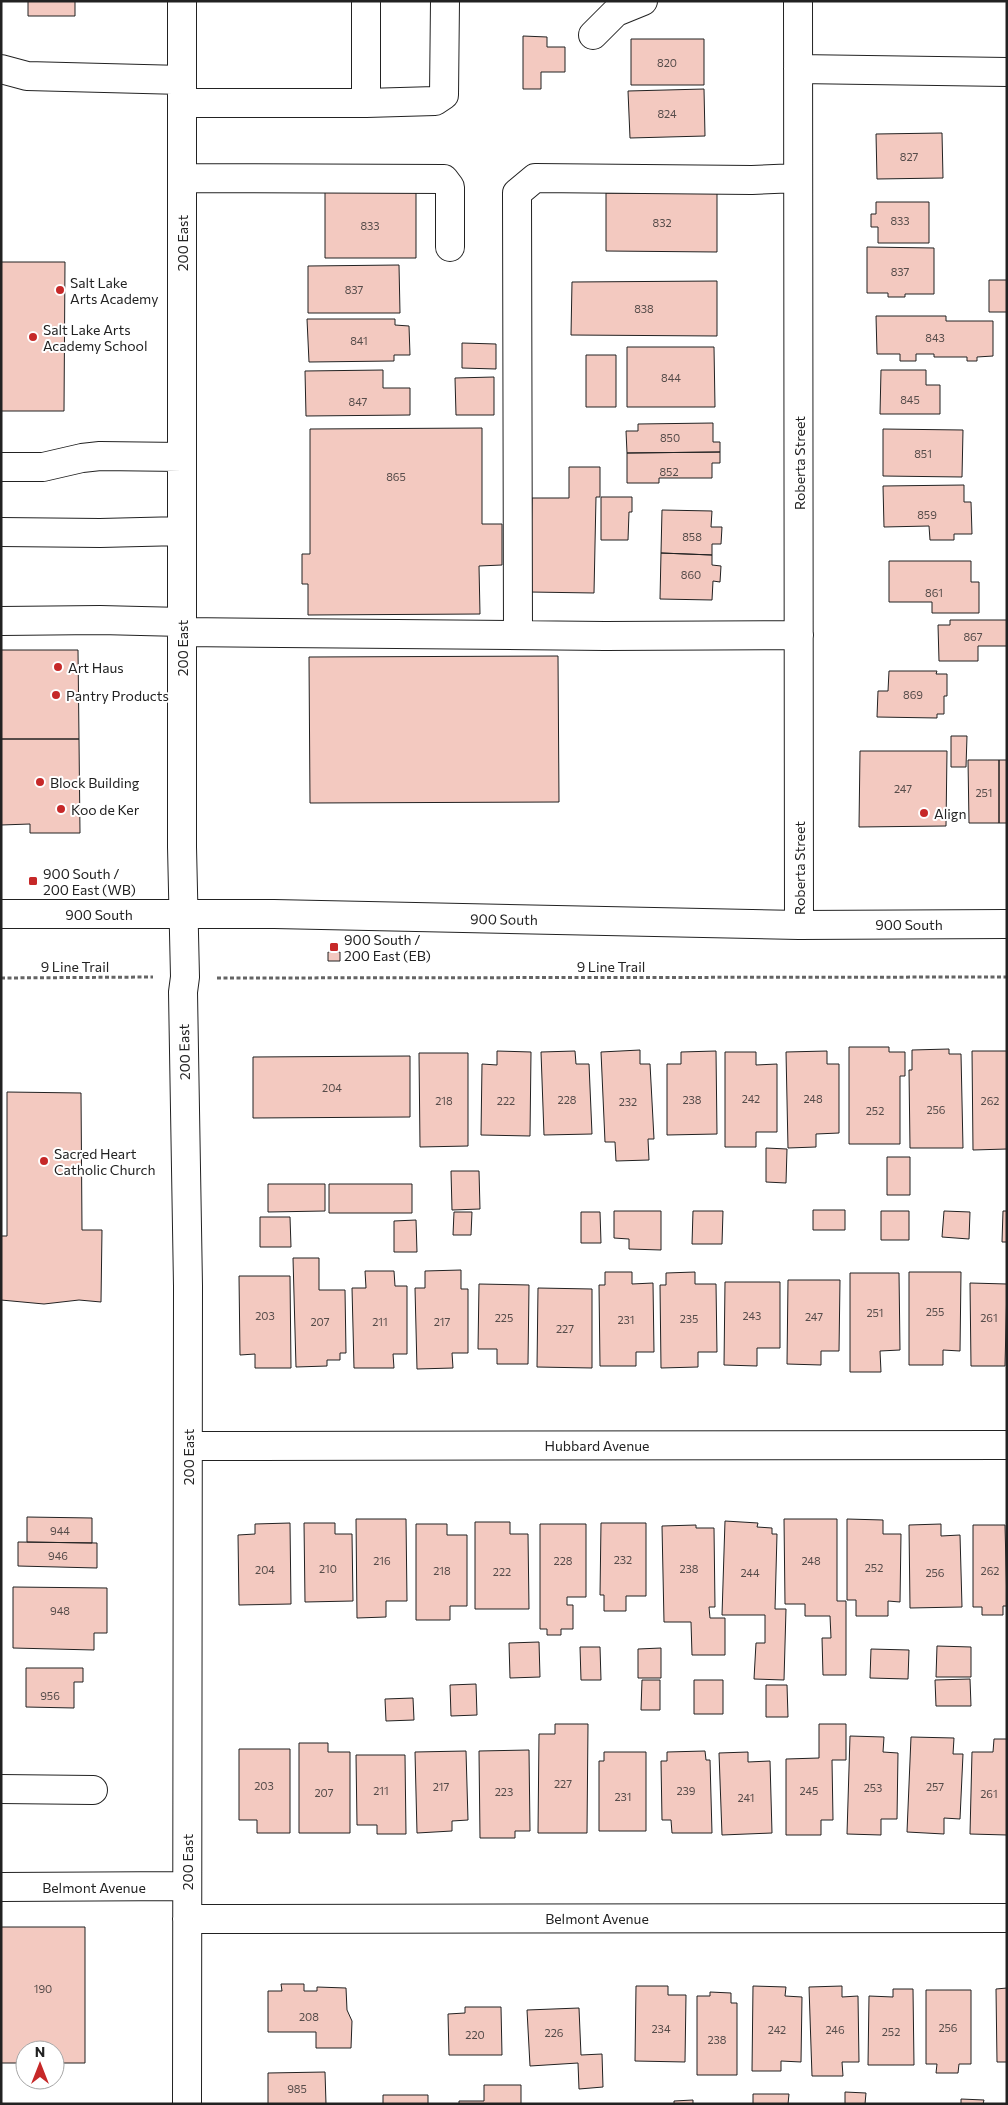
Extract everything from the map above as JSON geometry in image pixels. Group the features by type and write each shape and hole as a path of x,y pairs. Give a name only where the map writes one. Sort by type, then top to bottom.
{"street":[{"name":"200 East","path":"182,1 182,627 188,1446 187,2104"},
{"path":"1,69 27,76 182,91 366,102 435,101 444,95 445,1"},
{"path":"593,35 616,12 643,1"},
{"name":"Roberta Street","path":"798,1 799,925"},
{"path":"366,3 366,102"},
{"path":"798,69 1007,72"},
{"path":"182,178 444,180 450,187 450,247"},
{"path":"518,634 517,194 536,178 752,180 798,178"},
{"path":"1,467 43,467 100,456 182,457"},
{"path":"1,532 100,533 182,531"},
{"path":"1,621 100,620 182,627 605,636 799,635"},
{"name":"900 South","path":"1,914 356,915 799,925 1007,924"},
{"name":"Hubbard Avenue","path":"188,1446 1007,1445"},
{"path":"1,1789 93,1790"},
{"name":"Belmont Avenue","path":"1,1887 187,1886"},
{"name":"Belmont Avenue","path":"187,1919 1007,1918"}],"path":[{"name":"9 Line Trail","path":"1,978 149,977"},
{"name":"9 Line Trail","path":"214,978 1007,977"}],"building":[{"path":"28,1 75,1 75,16 28,16"},
{"path":"523,36 547,37 547,47 565,47 565,72 541,72 541,89 523,89"},
{"path":"631,39 704,39 704,85 631,85"},
{"path":"704,89 705,136 630,138 628,91"},
{"path":"942,133 943,178 877,179 876,134"},
{"path":"325,192 416,192 416,258 325,258"},
{"path":"606,193 717,193 717,252 606,251"},
{"path":"876,202 929,202 929,243 878,243 878,227 871,227 871,214 876,214"},
{"path":"867,247 934,248 934,294 905,294 905,297 888,297 888,293 867,293"},
{"name":"Salt Lake Arts Academy School","path":"1,262 65,262 64,411 1,411"},
{"path":"399,265 400,313 308,313 308,266"},
{"path":"989,280 1007,280 1007,312 989,312"},
{"path":"717,281 717,336 571,335 572,282"},
{"path":"876,316 946,316 946,321 993,321 993,356 977,357 977,361 967,361 967,357 934,357 934,354 916,354 916,361 900,361 900,354 877,354"},
{"path":"307,319 395,319 395,325 409,326 410,355 394,355 394,361 309,362"},
{"path":"462,343 496,344 496,369 462,368"},
{"path":"627,347 714,347 715,407 627,407"},
{"path":"586,355 616,355 616,407 586,407"},
{"path":"383,370 383,388 410,388 410,415 306,416 305,371"},
{"path":"881,370 926,370 926,385 940,385 940,414 880,414"},
{"path":"494,377 494,415 456,415 455,378"},
{"path":"713,423 713,442 720,442 720,452 627,453 626,431 638,431 638,424"},
{"path":"482,428 482,524 502,524 502,565 479,566 480,614 308,615 308,584 302,584 302,554 310,554 310,429"},
{"path":"883,429 963,430 962,477 883,476"},
{"path":"720,452 720,463 712,463 712,478 659,478 659,483 627,483 627,453"},
{"path":"569,467 600,467 600,497 596,497 594,593 530,592 532,498 569,498"},
{"path":"964,485 964,502 971,502 972,534 954,534 954,540 930,540 929,526 884,527 883,486"},
{"path":"601,497 632,497 632,512 629,512 628,540 601,540"},
{"path":"662,510 712,511 711,527 722,527 721,544 712,544 712,555 661,553"},
{"path":"661,553 712,555 712,565 721,566 720,582 713,581 712,600 660,599"},
{"path":"889,561 971,561 971,582 979,582 979,613 932,613 932,602 889,602"},
{"path":"950,620 1007,620 1007,646 978,646 978,661 939,661 938,625 950,625"},
{"path":"1,650 78,650 79,739 1,739"},
{"path":"558,656 559,802 310,803 309,657"},
{"path":"889,671 937,671 936,674 947,674 947,696 944,696 944,714 937,714 937,718 877,717 878,691 888,691"},
{"path":"951,736 967,736 966,767 951,767"},
{"name":"Block Building","path":"1,739 79,739 80,833 30,833 30,824 1,825"},
{"path":"860,751 947,751 946,826 859,827"},
{"path":"968,760 999,760 999,823 969,823"},
{"path":"999,760 1007,760 1007,823 999,823"},
{"path":"328,952 340,952 340,961 328,961"},
{"path":"849,1047 889,1047 889,1052 905,1052 905,1076 900,1076 900,1144 849,1144"},
{"path":"949,1049 949,1054 961,1054 963,1148 910,1148 909,1070 912,1070 912,1050"},
{"path":"640,1050 640,1064 650,1064 654,1139 648,1139 649,1160 616,1161 615,1142 605,1142 601,1052"},
{"path":"497,1051 531,1052 530,1136 481,1135 482,1064 497,1065"},
{"path":"575,1051 576,1064 589,1064 592,1134 544,1135 541,1052"},
{"path":"716,1051 717,1134 667,1135 667,1064 681,1064 681,1052"},
{"path":"827,1051 827,1064 839,1064 839,1133 816,1134 816,1147 788,1148 786,1052"},
{"path":"972,1051 1007,1051 1007,1149 973,1150"},
{"path":"725,1052 756,1052 756,1065 777,1064 777,1132 756,1132 756,1147 725,1147"},
{"path":"419,1053 468,1053 468,1146 420,1147"},
{"path":"410,1056 410,1117 253,1118 253,1057"},
{"name":"Sacred Heart Catholic Church","path":"7,1092 81,1093 82,1230 102,1230 101,1302 79,1300 44,1304 1,1300 1,1236 7,1236"},
{"path":"766,1148 787,1149 786,1183 766,1182"},
{"path":"887,1157 910,1157 910,1195 887,1195"},
{"path":"451,1171 479,1171 480,1209 452,1210"},
{"path":"268,1184 325,1184 325,1211 268,1212"},
{"path":"329,1184 412,1184 412,1213 329,1213"},
{"path":"813,1210 845,1210 845,1230 813,1230"},
{"path":"614,1211 661,1211 661,1250 629,1249 629,1239 614,1238"},
{"path":"693,1211 723,1211 722,1244 692,1244"},
{"path":"881,1211 909,1211 909,1240 881,1240"},
{"path":"944,1211 970,1212 969,1239 942,1237"},
{"path":"1003,1211 1007,1211 1007,1242 1002,1242"},
{"path":"454,1212 472,1212 471,1235 453,1235"},
{"path":"581,1212 600,1212 601,1243 581,1243"},
{"path":"260,1217 290,1217 291,1247 260,1247"},
{"path":"416,1220 417,1252 394,1252 394,1221"},
{"path":"293,1258 319,1258 319,1290 345,1290 346,1353 340,1353 340,1360 327,1360 327,1366 296,1367"},
{"path":"461,1270 461,1289 468,1289 468,1353 452,1353 453,1368 417,1369 415,1288 425,1288 425,1271"},
{"path":"365,1271 394,1271 395,1286 407,1286 407,1354 393,1354 394,1368 354,1368 352,1288 366,1288"},
{"path":"605,1272 632,1272 632,1284 653,1283 654,1352 636,1352 636,1366 600,1366 599,1285 605,1285"},
{"path":"695,1272 695,1284 716,1284 717,1352 698,1352 698,1367 661,1368 660,1285 666,1285 666,1273"},
{"path":"909,1272 961,1272 960,1351 943,1350 943,1365 909,1365"},
{"path":"850,1273 899,1273 900,1350 880,1351 881,1372 850,1372"},
{"path":"239,1276 290,1276 291,1368 255,1368 255,1354 240,1355"},
{"path":"788,1280 840,1280 839,1351 821,1351 821,1365 787,1364"},
{"path":"725,1282 780,1282 780,1348 757,1348 757,1366 724,1365"},
{"path":"970,1283 1007,1284 1005,1366 971,1366"},
{"path":"479,1284 529,1285 528,1364 497,1364 497,1349 478,1349"},
{"path":"538,1288 592,1289 592,1368 537,1367"},
{"path":"27,1517 92,1518 92,1543 27,1542"},
{"path":"356,1519 406,1519 407,1601 386,1601 386,1617 357,1618"},
{"path":"784,1519 837,1519 837,1601 846,1601 846,1675 823,1675 822,1638 831,1638 830,1616 805,1616 805,1604 785,1604"},
{"path":"847,1519 883,1520 883,1534 901,1534 900,1602 888,1601 888,1616 856,1616 856,1600 847,1600"},
{"path":"725,1521 758,1523 757,1527 772,1528 772,1534 777,1534 775,1609 786,1609 784,1680 754,1679 756,1643 765,1643 765,1615 722,1615"},
{"path":"475,1522 510,1522 510,1534 528,1534 529,1609 475,1609"},
{"path":"290,1523 291,1604 239,1605 238,1535 255,1534 255,1524"},
{"path":"304,1523 335,1523 335,1534 352,1534 353,1601 305,1602"},
{"path":"601,1523 646,1523 646,1596 626,1596 626,1611 604,1611 604,1595 600,1595"},
{"path":"416,1524 447,1524 447,1535 467,1535 467,1606 450,1606 450,1620 416,1620"},
{"path":"540,1524 586,1524 586,1597 567,1597 567,1605 573,1605 573,1629 561,1629 561,1635 547,1635 547,1629 540,1629"},
{"path":"941,1524 941,1536 960,1535 962,1607 910,1608 909,1525"},
{"path":"696,1525 696,1528 714,1528 715,1607 709,1607 710,1618 725,1618 725,1655 692,1655 691,1622 664,1622 662,1526"},
{"path":"973,1525 1005,1525 1007,1606 1003,1606 1003,1615 982,1615 982,1607 973,1607"},
{"path":"18,1542 97,1543 97,1568 18,1566"},
{"path":"13,1587 107,1588 107,1633 94,1633 94,1650 13,1648"},
{"path":"539,1642 540,1677 510,1678 509,1643"},
{"path":"937,1646 971,1647 971,1677 936,1677"},
{"path":"580,1647 600,1647 601,1680 581,1680"},
{"path":"661,1648 661,1678 638,1678 638,1649"},
{"path":"871,1649 909,1650 908,1679 870,1678"},
{"path":"26,1668 83,1668 83,1682 74,1682 74,1708 26,1707"},
{"path":"970,1679 971,1706 936,1706 935,1680"},
{"path":"642,1680 660,1680 660,1710 641,1710"},
{"path":"694,1680 723,1680 723,1714 694,1714"},
{"path":"476,1684 477,1715 451,1716 450,1685"},
{"path":"766,1685 787,1685 788,1717 766,1717"},
{"path":"413,1698 414,1720 386,1721 385,1699"},
{"path":"555,1724 588,1724 587,1833 538,1833 539,1734 555,1734"},
{"path":"819,1724 846,1724 846,1760 832,1760 833,1820 821,1820 821,1835 786,1835 786,1759 819,1758"},
{"path":"850,1736 884,1737 883,1752 898,1753 897,1819 881,1819 881,1835 847,1834"},
{"path":"911,1737 954,1738 953,1754 963,1754 960,1819 944,1818 944,1834 907,1832"},
{"path":"994,1739 1007,1739 1007,1835 970,1834 972,1752 993,1752"},
{"path":"299,1743 328,1743 328,1752 350,1752 350,1833 299,1833"},
{"path":"239,1749 290,1749 290,1833 257,1833 257,1820 239,1820"},
{"path":"529,1750 530,1831 515,1831 515,1838 480,1838 479,1751"},
{"path":"466,1751 468,1820 452,1821 452,1831 417,1833 415,1752"},
{"path":"705,1751 706,1760 710,1760 712,1833 672,1833 671,1820 662,1820 661,1761 667,1761 667,1752"},
{"path":"604,1752 646,1752 646,1831 599,1831 599,1761 604,1761"},
{"path":"748,1752 748,1762 770,1761 772,1833 722,1835 719,1753"},
{"path":"356,1755 405,1755 406,1834 377,1834 377,1825 357,1825"},
{"path":"1,1927 85,1927 85,2063 65,2063 65,2040 15,2040 15,2063 1,2063"},
{"path":"281,1984 304,1984 304,1991 317,1991 317,1987 346,1988 347,2010 352,2021 351,2048 316,2048 316,2032 268,2032 268,1991 282,1991"},
{"path":"636,1986 668,1986 668,1995 686,1995 685,2062 635,2061"},
{"path":"753,1986 786,1987 785,1996 802,1997 801,2062 781,2061 781,2071 752,2071"},
{"path":"842,1986 842,1997 858,1996 859,2062 842,2062 843,2076 812,2076 809,1987"},
{"path":"1007,1988 1007,2062 997,2062 996,1989"},
{"path":"893,1989 913,1989 914,2065 868,2065 869,1996 893,1997"},
{"path":"926,1990 971,1990 971,2064 959,2064 958,2073 936,2073 937,2064 926,2064"},
{"path":"710,1992 731,1993 731,2003 737,2003 737,2075 697,2075 697,1996 710,1996"},
{"path":"465,2007 501,2007 502,2055 449,2055 448,2014 465,2013"},
{"path":"579,2008 581,2055 602,2054 603,2087 579,2089 578,2063 530,2066 527,2010"},
{"path":"325,2072 326,2104 268,2104 268,2073"},
{"path":"484,2085 521,2085 521,2104 459,2104 459,2101 484,2101"},
{"path":"845,2092 866,2093 865,2104 845,2104"},
{"path":"753,2094 789,2094 788,2104 753,2104"},
{"path":"383,2095 428,2095 428,2104 383,2104"},
{"path":"961,2099 984,2100 983,2104 961,2104"},
{"path":"693,2100 693,2104 674,2104 674,2101"}],"place":[{"name":"Salt Lake Arts Academy","path":"60,290"},
{"name":"Salt Lake Arts Academy School","path":"33,337"},
{"name":"Art Haus","path":"58,667"},
{"name":"Pantry Products","path":"56,695"},
{"name":"Block Building","path":"40,782"},
{"name":"Koo de Ker","path":"61,809"},
{"name":"Align","path":"924,813"},
{"name":"900 South / 200 East (WB)","path":"33,881"},
{"name":"900 South / 200 East (EB)","path":"334,947"},
{"name":"Sacred Heart Catholic Church","path":"44,1161"}]}
